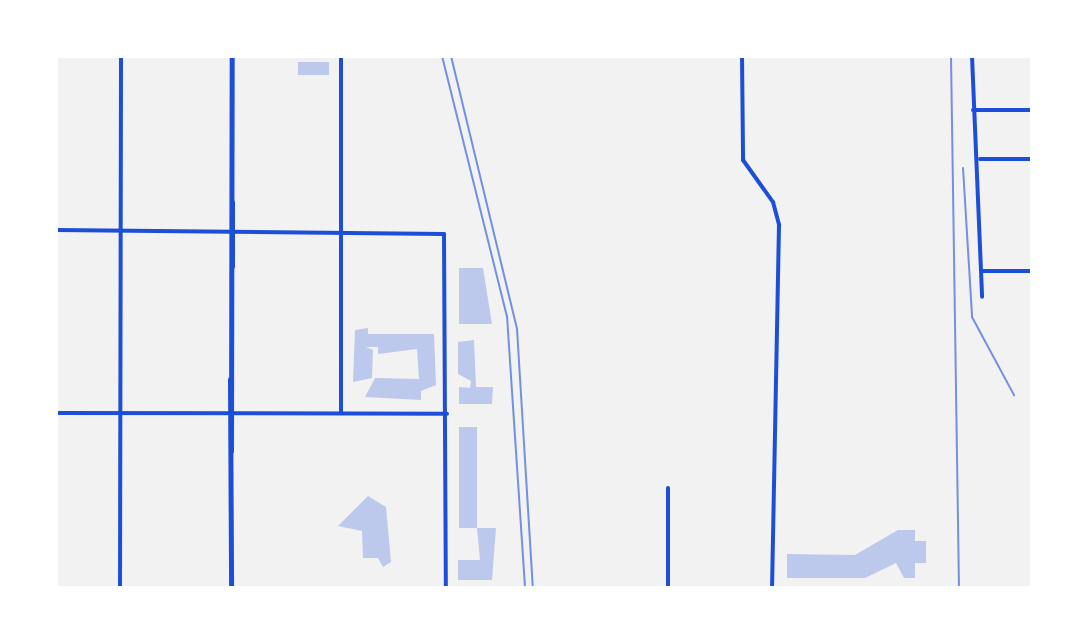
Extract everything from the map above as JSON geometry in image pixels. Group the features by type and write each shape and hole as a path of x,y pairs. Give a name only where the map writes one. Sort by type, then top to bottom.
{"street":[{"path":"120,588 121,56"},
{"path":"231,451 235,413 227,230 231,201 232,56"},
{"path":"341,56 341,413"},
{"path":"742,56 743,160 773,202 779,225 772,588"},
{"path":"972,56 973,151 980,159 982,297"},
{"path":"973,110 1032,110"},
{"path":"980,159 1032,159"},
{"path":"231,201 236,230 231,267"},
{"path":"56,230 444,234 446,588"},
{"path":"982,271 1032,271"},
{"path":"231,374 227,413 231,451 231,588"},
{"path":"56,413 447,414"},
{"path":"668,488 668,588"}],"building":[{"path":"298,62 329,62 329,75 298,75"},
{"path":"459,268 483,268 492,324 459,324"},
{"path":"368,328 368,334 434,334 436,385 421,391 421,400 365,397 375,378 419,379 417,349 378,354 378,347 366,347 373,350 372,378 353,382 355,330"},
{"path":"474,340 476,387 493,387 492,404 459,404 459,387 470,388 471,381 458,374 458,342"},
{"path":"459,427 477,427 477,528 459,528"},
{"path":"368,496 386,507 391,562 383,567 378,558 363,558 362,531 338,526"},
{"path":"477,528 496,528 492,580 458,580 458,560 480,560"},
{"path":"898,530 915,530 915,541 926,541 926,563 915,563 915,578 904,578 896,563 865,578 787,578 787,554 855,555"}],"tram line":[{"path":"442,56 507,316 525,588"}],"railway":[{"path":"451,56 517,329 533,588"},
{"path":"951,56 959,588"},
{"path":"963,168 972,317 1014,395"}]}
